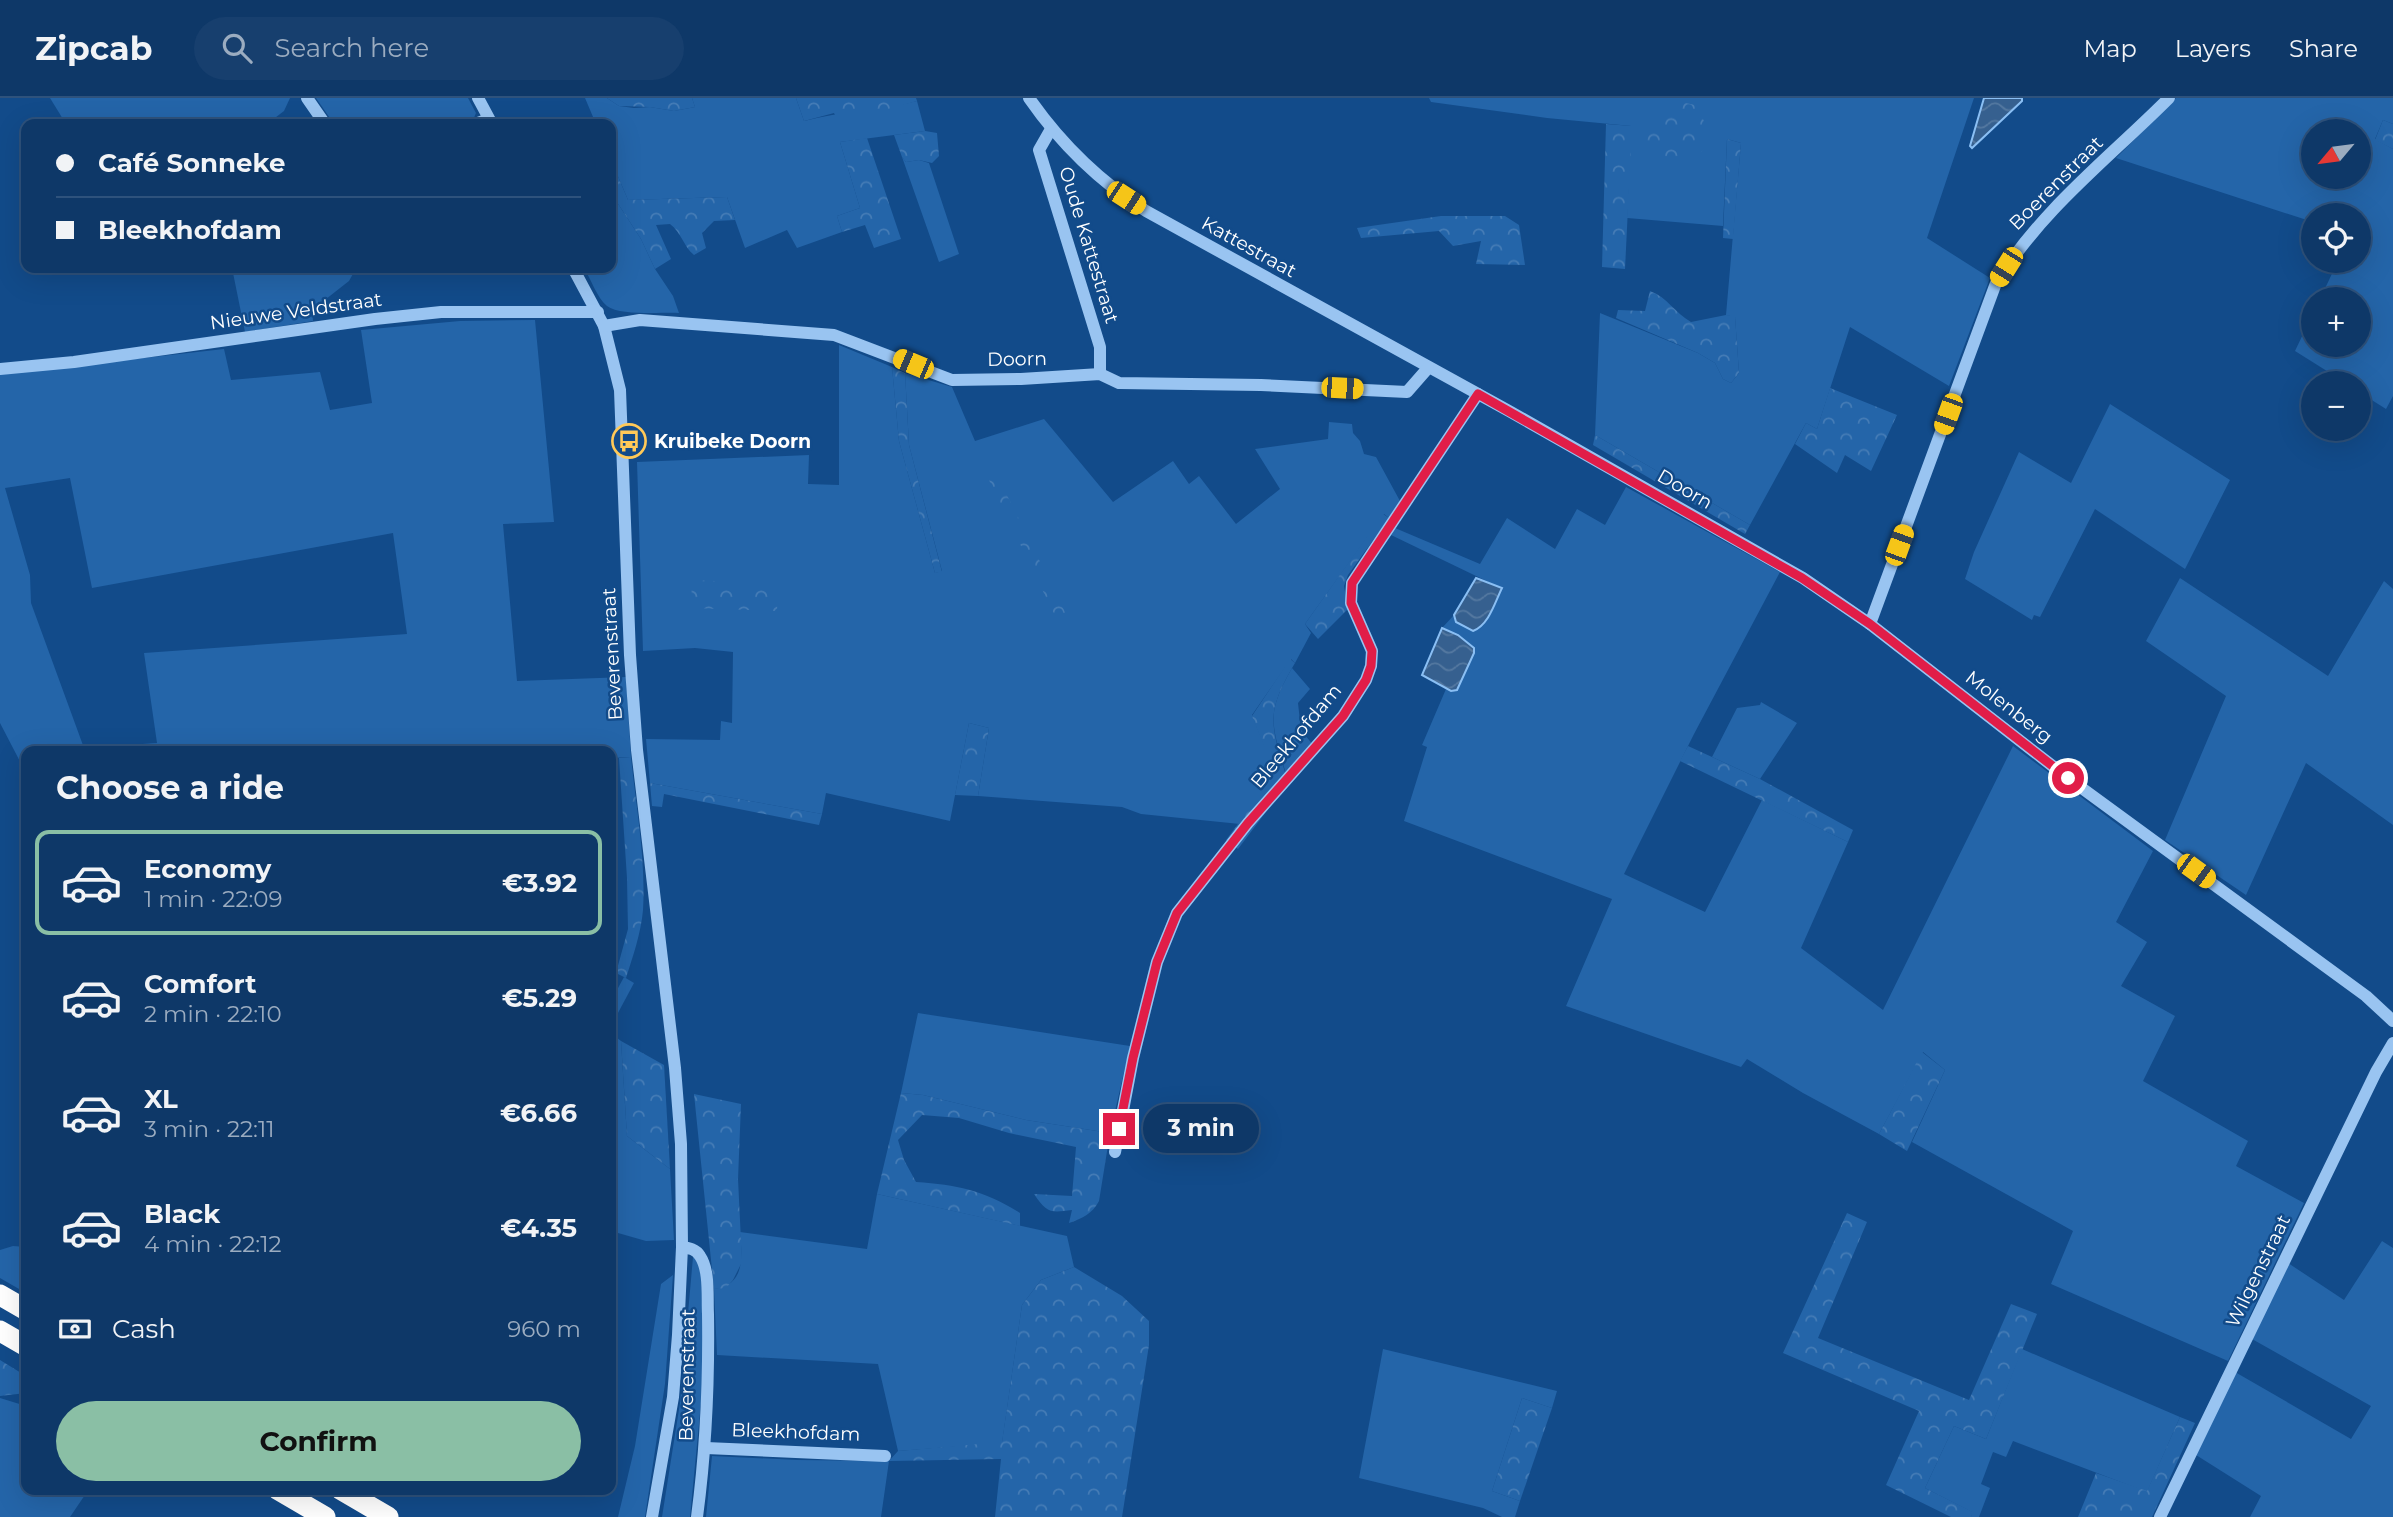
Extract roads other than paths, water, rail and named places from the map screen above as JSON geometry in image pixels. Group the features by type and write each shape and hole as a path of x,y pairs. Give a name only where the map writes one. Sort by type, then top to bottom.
{"highway":[{"path":"0,1295 21,1307"},
{"path":"0,1331 21,1343"},
{"path":"0,1344 21,1352"},
{"path":"286,1495 325,1517"},
{"path":"351,1495 388,1517"}],"street":[{"path":"307,98 322,119"},
{"path":"478,98 489,119"},
{"name":"Kattestraat","path":"1029,98 1051,130 1104,182 1146,211 1478,394"},
{"name":"Boerenstraat","path":"1870,624 1996,284 2016,251 2043,219 2169,98"},
{"name":"Oude Kattestraat","path":"1051,130 1039,150 1100,347 1100,374"},
{"name":"Beverenstraat","path":"576,273 604,326 620,390 630,655 637,750 675,1068 681,1144 682,1247 673,1398 652,1517"},
{"name":"Nieuwe Veldstraat","path":"0,369 74,362 442,312 598,312"},
{"name":"Doorn","path":"604,326 640,320 834,335 952,380 1100,374 1119,383 1261,385 1407,392 1428,368"},
{"name":"Doorn","path":"1478,394 1802,578 1870,624"},
{"name":"Bleekhofdam","path":"1115,1152 1133,1058 1154,974 1177,913 1248,823 1343,716 1366,680 1372,651 1351,603 1352,583 1478,394"},
{"name":"Molenberg","path":"1870,624 2068,778 2366,996 2393,1021"},
{"name":"Wilgenstraat","path":"2160,1517 2393,1043"},
{"name":"Beverenstraat","path":"682,1247 696,1251 701,1257 706,1277 709,1360 706,1448 697,1517"},
{"name":"Bleekhofdam","path":"706,1448 885,1456"}],"water":[{"path":"1984,98 2022,98 2022,101 1972,148 1970,146"},
{"path":"1476,578 1502,588 1483,624 1473,631 1456,622 1454,615"},
{"path":"1442,628 1458,635 1474,648 1457,690 1451,691 1422,675"}],"place":[{"name":"Kruibeke Doorn","path":"629,441"}]}
